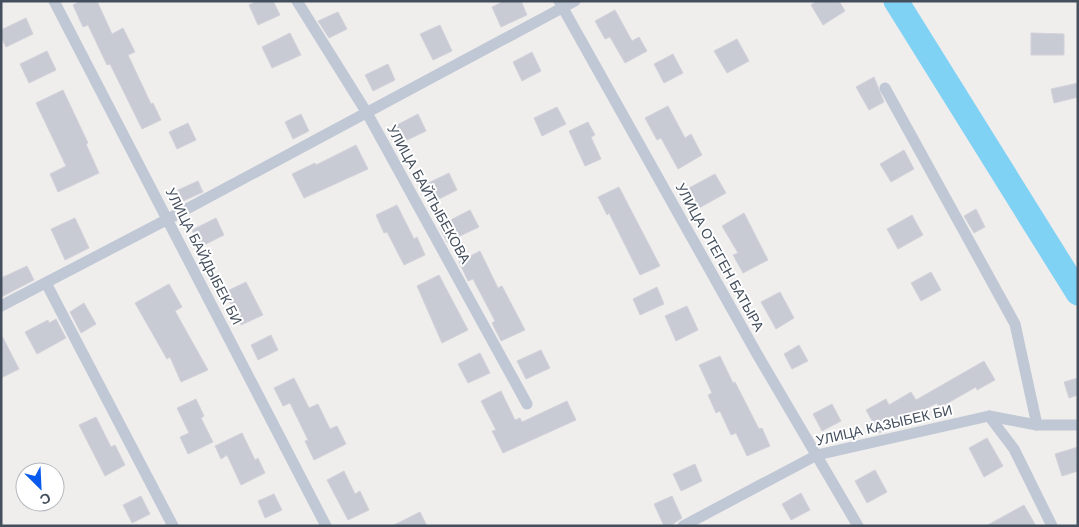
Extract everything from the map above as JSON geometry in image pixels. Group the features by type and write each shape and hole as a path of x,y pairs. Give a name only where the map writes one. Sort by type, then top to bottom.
{"street":[{"name":"УЛИЦА БАЙДЫБЕК БИ","path":"54,1 326,526"},
{"name":"УЛИЦА БАЙТЫБЕКОВА","path":"297,1 367,113 527,404"},
{"path":"1,306 367,113 561,5 575,1"},
{"name":"УЛИЦА ОТЕГЕН БАТЫРА","path":"561,5 757,354 858,526"},
{"path":"885,88 1015,324 1037,425"},
{"path":"46,283 173,526"},
{"path":"989,416 1014,448 1052,526"},
{"name":"УЛИЦА КАЗЫБЕК БИ","path":"683,526 817,455 989,416 1037,425 1078,425"}],"building":[{"path":"80,1 97,1 112,34 123,28 135,52 128,55 151,104 153,103 161,120 142,129 110,64 107,65 88,25 83,27 73,5"},
{"path":"257,1 273,1 280,15 258,25 249,5"},
{"path":"504,1 521,1 527,15 501,27 492,7"},
{"path":"817,1 839,1 845,11 823,25 811,5"},
{"path":"615,10 632,41 639,37 647,51 625,63 610,37 605,39 595,21"},
{"path":"338,12 347,29 329,38 318,21"},
{"path":"26,18 33,34 6,47 1,37 1,30"},
{"path":"440,25 452,51 433,60 420,34"},
{"path":"290,33 301,55 272,68 262,47"},
{"path":"1031,33 1064,34 1064,55 1031,55"},
{"path":"737,39 749,61 727,73 714,51"},
{"path":"47,51 56,70 29,83 20,64"},
{"path":"532,52 541,71 522,81 513,62"},
{"path":"673,54 683,73 664,83 654,64"},
{"path":"388,64 395,80 373,91 365,75"},
{"path":"874,77 884,102 869,110 856,87"},
{"path":"1078,83 1078,97 1054,103 1051,89"},
{"path":"63,90 88,143 86,144 99,173 58,192 50,174 66,166 36,103"},
{"path":"668,106 685,138 691,134 702,155 678,169 661,138 657,140 645,118"},
{"path":"557,107 566,124 542,136 534,118"},
{"path":"301,114 309,131 293,139 285,122"},
{"path":"418,114 426,131 403,142 395,126"},
{"path":"588,122 595,135 591,137 601,159 585,166 569,131"},
{"path":"188,123 196,140 177,149 169,132"},
{"path":"356,145 368,169 304,198 292,174 315,163 316,165"},
{"path":"904,150 914,169 891,182 880,164"},
{"path":"449,173 457,190 431,203 422,186"},
{"path":"715,174 726,193 699,208 689,188"},
{"path":"198,181 203,192 183,201 178,190"},
{"path":"619,187 660,266 640,275 609,213 607,215 598,197"},
{"path":"397,205 414,239 417,237 425,255 404,265 387,232 384,233 376,215"},
{"path":"976,209 985,227 974,233 964,216"},
{"path":"470,210 479,227 447,242 439,226"},
{"path":"744,213 768,260 743,273 733,255 738,253 722,226"},
{"path":"912,215 923,235 898,249 887,229"},
{"path":"75,218 89,248 65,260 51,229"},
{"path":"216,218 224,235 200,247 192,230"},
{"path":"480,251 498,288 502,286 525,330 501,341 492,323 495,321 473,279 468,281 459,262"},
{"path":"27,266 34,280 1,297 1,278"},
{"path":"931,272 941,290 921,301 911,283"},
{"path":"439,275 468,330 442,343 417,286"},
{"path":"246,282 263,315 241,325 225,292"},
{"path":"169,284 182,307 175,311 208,370 181,382 170,357 167,359 135,303"},
{"path":"657,287 664,304 640,315 633,299"},
{"path":"780,292 794,318 776,329 761,302"},
{"path":"84,303 96,324 81,333 70,312"},
{"path":"687,306 698,330 676,341 665,316"},
{"path":"56,319 66,338 37,354 25,332 48,320 49,323"},
{"path":"1,334 19,369 1,378"},
{"path":"271,335 278,350 258,360 251,345"},
{"path":"799,345 808,361 792,369 784,354"},
{"path":"541,350 550,368 526,379 517,361"},
{"path":"480,353 490,373 468,383 458,364"},
{"path":"720,356 759,429 762,428 770,446 747,456 736,433 731,435 720,411 716,413 708,395 712,393 699,365"},
{"path":"984,361 995,380 977,390 976,387 939,408 937,403 879,433 866,410 886,399 889,405 911,392 916,400"},
{"path":"294,378 309,408 318,404 330,429 337,426 346,444 314,460 305,441 308,440 290,403 283,406 274,388"},
{"path":"1078,378 1078,395 1069,398 1064,382"},
{"path":"501,391 515,420 520,418 522,422 567,401 576,420 503,453 492,431 496,430 481,401"},
{"path":"196,399 204,416 201,418 213,442 188,454 180,437 189,433 177,408"},
{"path":"832,404 841,421 822,431 813,414"},
{"path":"96,417 111,447 115,445 125,465 105,476 79,425"},
{"path":"242,433 255,460 258,458 265,473 241,485 227,455 221,459 215,446"},
{"path":"987,438 1003,466 984,477 969,448"},
{"path":"1078,447 1078,471 1062,476 1055,454"},
{"path":"695,464 702,481 681,491 673,474"},
{"path":"875,470 887,492 867,503 855,481"},
{"path":"344,471 355,494 360,491 369,510 348,520 327,480"},
{"path":"801,493 810,510 791,520 782,504"},
{"path":"274,494 282,510 265,518 258,501"},
{"path":"141,496 150,514 132,523 123,505"},
{"path":"672,496 682,518 670,526 664,526 654,504"},
{"path":"1024,505 1036,526 986,526"},
{"path":"420,512 427,526 392,526"}],"waterway":[{"path":"896,1 1078,293"}]}
